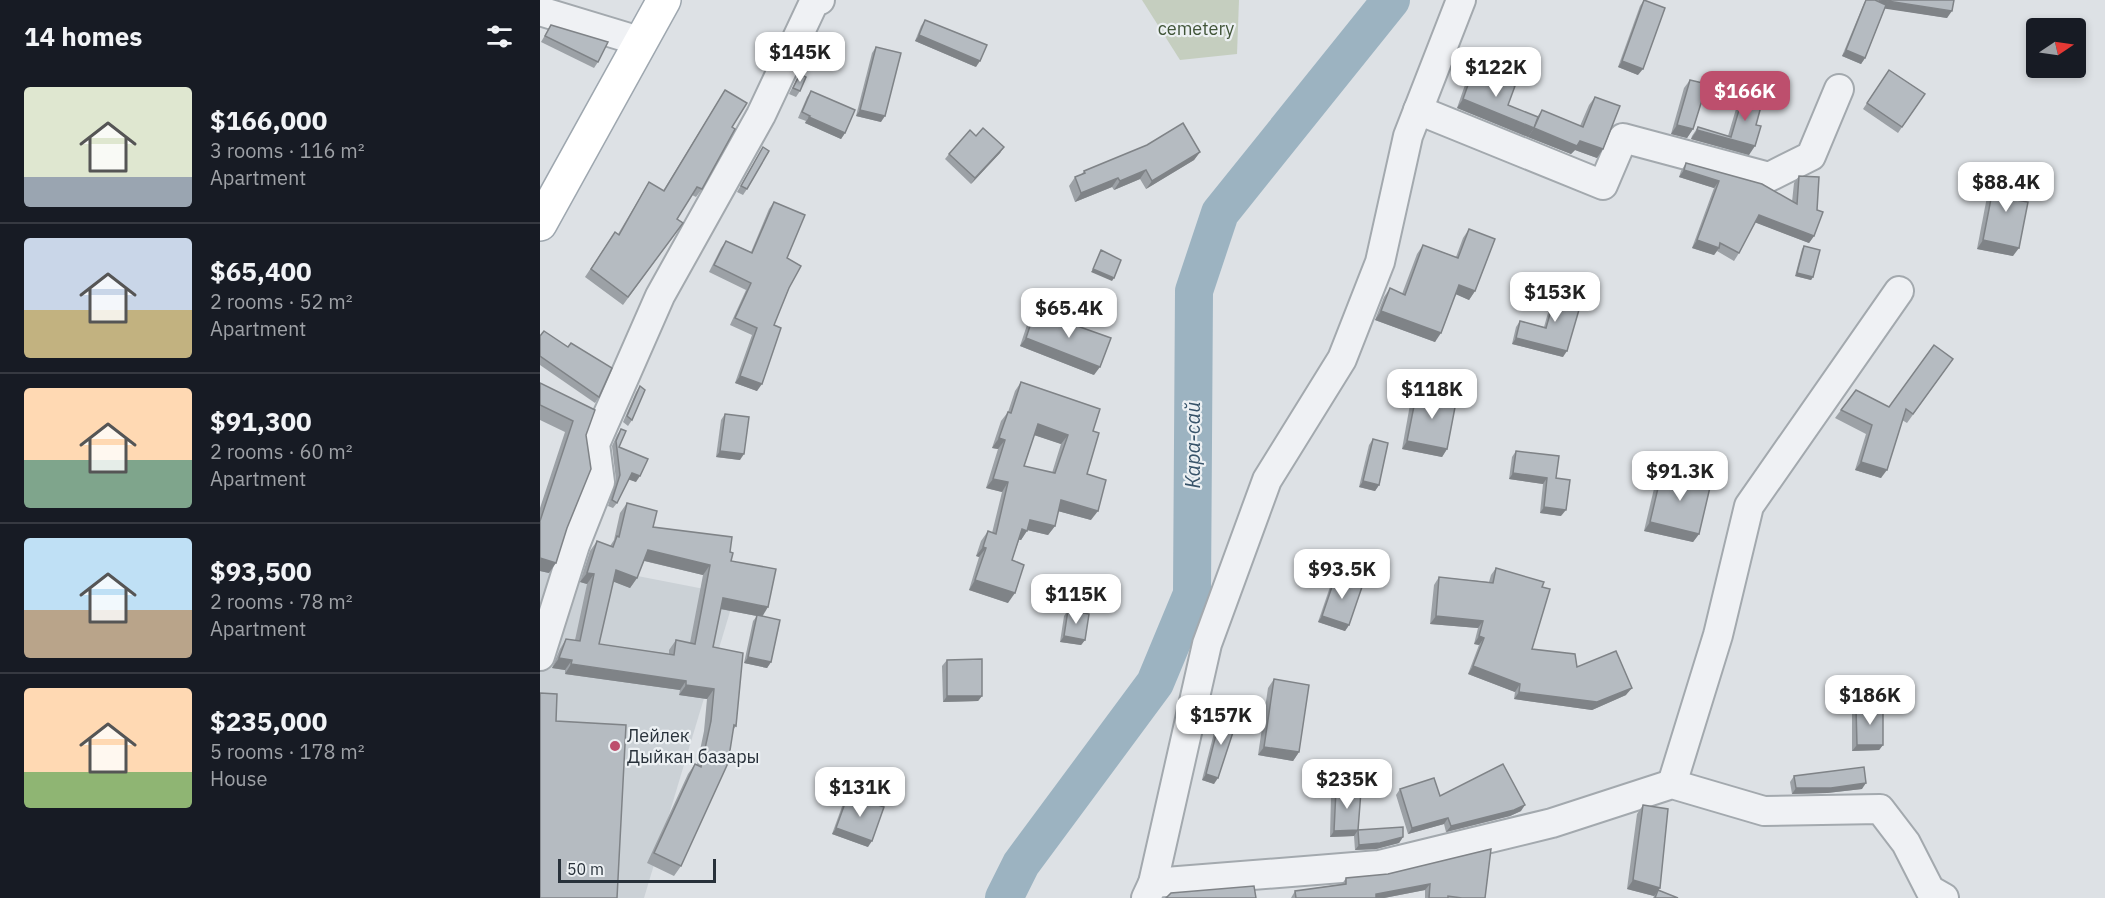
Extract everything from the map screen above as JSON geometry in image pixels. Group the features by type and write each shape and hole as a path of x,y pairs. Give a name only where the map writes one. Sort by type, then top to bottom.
{"main road":[{"path":"540,224 639,41 664,0"}],"street":[{"path":"540,656 575,545 600,482 595,444 660,296 761,115 815,0 820,0"},
{"path":"1461,0 1408,136 1380,262 1342,359 1268,480 1208,644 1149,891 1379,865 1552,823 1672,784 1764,810 1880,809 1906,843 1930,890 1944,898"},
{"path":"540,11 639,41"},
{"path":"1418,110 1603,185 1623,138 1769,177 1811,156 1839,89"},
{"path":"1672,784 1718,635 1749,506 1899,291"}],"shaded area":[{"name":"Лейлек Дыйкан базары","path":"540,557 735,595 644,898 540,898"}],"green space":[{"name":"cemetery","path":"1142,0 1239,0 1237,54 1180,60"}],"building":[{"path":"1644,0 1665,8 1643,69 1622,61"},
{"path":"1866,0 1875,0 1886,5 1865,58 1846,50"},
{"path":"1881,0 1954,0 1952,11"},
{"path":"925,20 987,45 980,61 919,35"},
{"path":"551,25 608,42 598,62 545,36"},
{"path":"876,47 901,53 885,116 860,110"},
{"path":"1889,70 1925,94 1902,127 1867,103"},
{"path":"1473,71 1515,86 1508,105 1538,117 1534,128 1463,99"},
{"path":"800,74 806,77 800,91 793,88"},
{"path":"1690,80 1707,84 1693,129 1677,125"},
{"path":"725,90 747,103 732,127 735,129 702,189 697,187 677,219 683,223 628,297 591,269 615,232 619,235 649,182 664,191"},
{"path":"811,91 855,110 845,133 802,112"},
{"path":"1744,93 1763,99 1756,125 1761,126 1755,146 1697,130 1698,127 1731,137"},
{"path":"1595,97 1620,106 1603,149 1580,141 1577,146 1534,128 1542,110 1583,127"},
{"path":"1183,123 1200,152 1152,181 1146,170 1081,193 1075,177 1085,173 1084,171 1147,145"},
{"path":"983,128 1004,147 975,178 949,154 970,130 976,136"},
{"path":"763,147 769,151 747,189 741,186"},
{"path":"1686,163 1762,184 1797,204 1799,176 1819,177 1817,210 1823,212 1814,236 1759,215 1739,253 1720,243 1719,248 1697,240 1719,181 1684,170"},
{"path":"1996,173 2020,177 2016,200 2028,202 2019,248 1983,240"},
{"path":"774,202 805,215 787,258 801,266 774,325 781,328 762,384 740,376 757,328 735,318 751,283 714,265 726,241 752,253"},
{"path":"1469,229 1495,239 1475,291 1459,285 1441,333 1381,311 1390,288 1405,295 1423,245 1458,258"},
{"path":"1804,246 1820,250 1813,277 1797,273"},
{"path":"1101,250 1121,260 1114,278 1093,269"},
{"path":"1557,289 1583,296 1567,351 1516,338 1520,321 1546,328"},
{"path":"1035,311 1111,338 1100,367 1026,338"},
{"path":"544,331 568,347 571,343 612,368 599,397 540,356 540,336"},
{"path":"1934,345 1953,359 1913,414 1906,409 1887,470 1861,462 1872,425 1841,410 1856,390 1889,407"},
{"path":"1021,382 1100,409 1093,431 1099,433 1087,474 1106,480 1098,511 1061,500 1055,526 1030,520 1027,531 1022,529 1012,560 1024,565 1015,593 975,580 986,548 983,547 988,531 996,534 1008,482 993,479 1005,440 999,438 1008,412 1011,413","holes":["1038,424 1068,435 1055,473 1024,466"]},
{"path":"540,383 595,410 586,435 591,469 567,528 556,563 540,558 540,521 573,421 540,405"},
{"path":"640,386 645,390 632,420 627,416"},
{"path":"1417,391 1457,397 1447,449 1407,441"},
{"path":"725,414 749,417 744,454 720,451"},
{"path":"621,429 626,431 619,447 648,459 640,476 632,473 617,503 612,500 620,475 616,441"},
{"path":"1373,439 1388,443 1379,485 1363,481"},
{"path":"1516,451 1559,456 1556,478 1570,480 1566,510 1544,507 1547,478 1513,473"},
{"path":"1662,471 1711,483 1699,534 1650,522"},
{"path":"627,503 657,511 653,527 732,537 731,561 776,569 768,607 723,598 713,647 743,653 736,726 734,725 728,763 681,866 654,853 695,764 701,767 711,721 714,689 686,685 686,681 571,664 572,660 559,658 566,639 580,641 594,574 587,573 597,541 613,547 617,536 619,537","holes":["648,550 710,565 695,644 676,640 674,655 599,644 616,570 637,578"]},
{"path":"1496,568 1544,582 1542,587 1550,589 1532,649 1575,654 1577,667 1616,651 1632,688 1597,702 1519,692 1520,684 1473,666 1484,638 1479,636 1483,621 1436,616 1439,577 1493,583"},
{"path":"1336,575 1363,584 1349,625 1322,616"},
{"path":"1068,610 1089,614 1085,640 1064,636"},
{"path":"757,615 780,620 771,662 748,657"},
{"path":"982,659 982,696 947,696 947,660"},
{"path":"1274,679 1309,685 1299,752 1264,747"},
{"path":"540,693 557,694 556,721 626,725 617,898 540,898"},
{"path":"1856,708 1883,708 1883,745 1857,745"},
{"path":"1220,719 1237,720 1218,778 1206,774"},
{"path":"1503,764 1525,805 1514,810 1451,826 1448,818 1412,828 1400,789 1434,778 1440,796"},
{"path":"1864,767 1866,783 1831,788 1796,788 1794,776"},
{"path":"1336,790 1361,791 1358,830 1334,831"},
{"path":"848,795 884,807 872,841 836,828"},
{"path":"1643,805 1668,809 1660,888 1633,880"},
{"path":"1403,827 1403,837 1359,845 1358,830"},
{"path":"1491,849 1485,898 1448,896 1448,898 1429,898 1430,884 1376,894 1376,898 1296,898 1295,891 1346,884 1346,878 1388,874"},
{"path":"1254,886 1256,898 1166,898 1171,893"},
{"path":"1658,890 1678,898 1655,898"}],"waterway":[{"name":"Кара-сай","path":"1004,898 1021,864 1155,683 1192,594 1194,291 1220,213 1391,0"}],"place":[{"name":"Лейлек Дыйкан базары","path":"615,746"}]}
